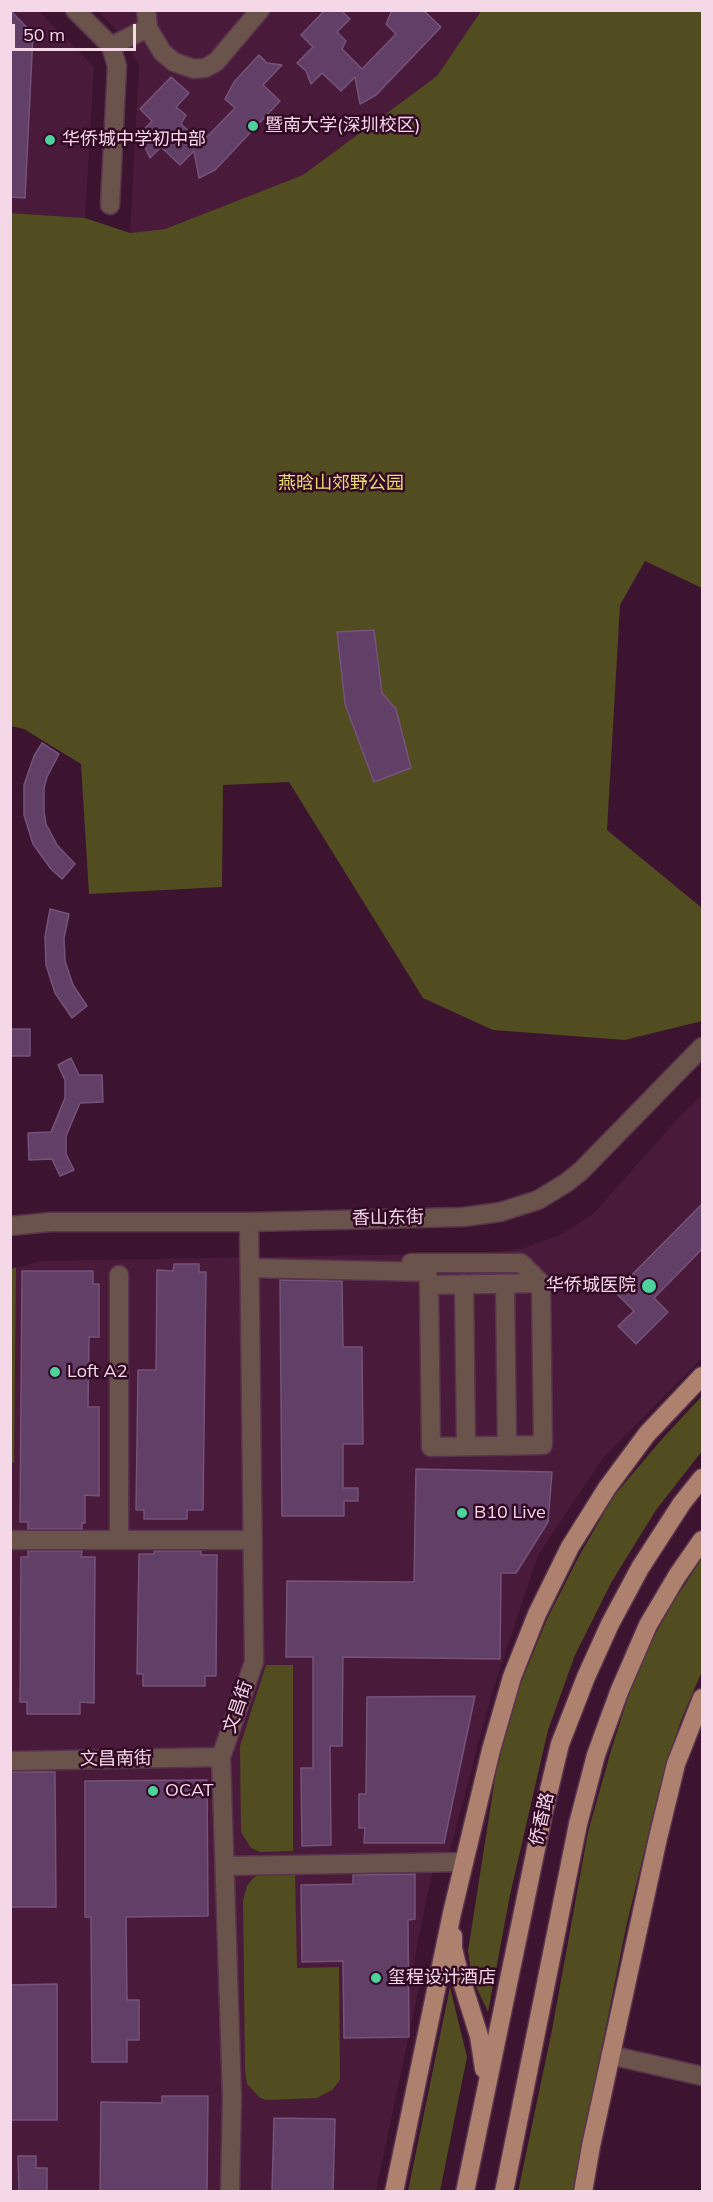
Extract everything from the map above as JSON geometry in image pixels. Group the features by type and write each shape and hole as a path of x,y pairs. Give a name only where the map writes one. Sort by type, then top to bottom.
{"main road":[{"path":"394,2192 452,1913 491,1750 512,1677 537,1614 565,1556 607,1488 647,1434 702,1376"},
{"name":"侨香路","path":"465,2192 486,2082 560,1744 586,1677 620,1605 682,1503 702,1478"},
{"name":"侨香路","path":"504,2192 578,1824 596,1755 618,1692 648,1625 702,1540"},
{"path":"583,2192 610,2055 658,1838 676,1764 702,1698"},
{"path":"452,1913 453,1948 479,2036 486,2082"}],"street":[{"path":"75,10 111,46 117,66 110,205"},
{"path":"111,46 147,19 162,52 174,62 187,68 201,69 216,62 260,10"},
{"name":"香山东街","path":"10,1226 50,1222 249,1222 463,1216 500,1212 538,1200 581,1171 702,1047"},
{"name":"文昌街","path":"230,2192 232,2098 221,1757 254,1662 249,1222"},
{"path":"521,1263 541,1283 543,1445 431,1447 427,1272 250,1264 521,1263"},
{"path":"119,1275 119,1540"},
{"path":"429,1285 541,1283"},
{"path":"464,1284 466,1446"},
{"path":"505,1284 507,1445"},
{"path":"10,1540 253,1540"},
{"name":"文昌南街","path":"10,1761 221,1757"},
{"path":"225,1866 464,1862"},
{"path":"610,2055 702,2076"}],"shaded area":[{"name":"华侨城中学初中部","path":"10,11 39,11 94,67 85,218 11,213"},
{"name":"暨南大学(深圳校区)","path":"97,11 481,11 437,76 303,175 166,229 130,233 139,65 117,30"},
{"path":"702,1095 702,1358 604,1457 538,1555 491,1696 445,1869 432,1873 412,1971 422,1973 376,2191 11,2191 10,1270 40,1261 486,1253 522,1249 562,1234 593,1214 683,1113"}],"green space":[{"name":"燕晗山郊野公园","path":"481,11 702,11 702,588 645,561 620,605 607,830 702,908 702,1021 625,1040 493,1030 423,998 289,782 223,785 222,887 89,894 81,764 24,729 11,726 10,213 85,218 130,233 165,229 303,175 437,76"},
{"path":"16,1267 14,1463 10,1462 10,1270"},
{"path":"702,1396 702,1451 656,1510 612,1581 575,1655 548,1730 510,1895 488,2012 472,1978 468,1951 496,1772 516,1695 547,1619 613,1497"},
{"path":"702,1558 702,1671 680,1723 660,1787 626,1927 573,2191 518,2192 552,2030 588,1832 612,1747 634,1679 652,1640"},
{"path":"266,1665 293,1665 293,1851 260,1852 251,1848 241,1832 240,1746"},
{"path":"263,1873 295,1873 297,1968 339,1967 340,2080 332,2090 317,2098 267,2100 260,2098 247,2084 243,1900 247,1886 253,1878"},
{"path":"450,1987 467,2057 440,2191 408,2191"}],"building":[{"path":"10,10 33,34 25,198 10,197"},
{"path":"325,10 341,10 350,19 337,32 346,41 342,49 362,69 396,34 386,24 392,10 423,10 441,27 376,95 360,104 355,77 341,91 322,73 311,84 306,71 297,63 313,47 301,35"},
{"path":"259,55 267,63 282,65 263,85 280,101 215,170 199,178 194,151 180,165 161,147 150,158 144,145 136,138 152,121 140,109 171,77 189,93 176,107 186,115 181,124 201,143 235,108 225,99 234,82"},
{"path":"374,630 382,693 396,709 411,768 374,782 345,704 337,632"},
{"path":"42,743 59,754 44,788 44,812 46,824 57,845 75,864 62,879 51,869 33,844 24,815 24,785 34,756"},
{"path":"50,909 69,914 64,938 65,961 73,985 87,1006 72,1018 55,993 46,965 45,937"},
{"path":"10,1029 30,1029 30,1056 10,1056"},
{"path":"71,1058 79,1075 102,1075 103,1102 80,1103 66,1136 66,1154 74,1170 60,1176 52,1159 29,1160 28,1133 51,1132 65,1098 65,1080 58,1065"},
{"path":"702,1204 702,1249 654,1298 668,1312 636,1344 618,1326 634,1311 615,1292"},
{"path":"174,1264 199,1264 199,1272 206,1272 203,1510 187,1510 187,1519 144,1519 144,1510 136,1510 138,1370 156,1370 157,1270 173,1271"},
{"name":"Loft A2","path":"22,1271 93,1271 93,1284 99,1284 99,1337 89,1337 88,1407 99,1407 99,1496 85,1495 85,1523 82,1523 82,1529 28,1529 28,1522 20,1522"},
{"path":"280,1280 342,1281 343,1347 362,1347 363,1444 343,1444 343,1488 358,1488 358,1501 344,1501 344,1516 282,1516"},
{"path":"416,1469 552,1472 548,1522 516,1573 501,1573 500,1659 343,1657 342,1746 330,1746 331,1845 302,1846 301,1768 313,1768 313,1657 286,1657 287,1581 414,1582"},
{"path":"28,1551 82,1551 81,1557 95,1557 94,1703 80,1702 80,1714 27,1714 27,1702 20,1702 21,1557 28,1557"},
{"path":"154,1551 201,1551 201,1555 217,1555 216,1676 205,1676 205,1686 143,1686 143,1674 137,1674 139,1554 154,1554"},
{"path":"475,1696 444,1843 364,1843 365,1828 359,1828 359,1794 366,1794 367,1697"},
{"path":"10,1772 55,1772 56,1907 10,1907"},
{"path":"207,1780 208,1916 126,1917 127,2000 139,2000 139,2040 127,2040 127,2062 92,2062 91,1917 85,1917 85,1781"},
{"name":"玺程设计酒店","path":"415,1874 415,1919 408,1920 409,2037 344,2038 343,1961 302,1962 301,1885 353,1884 353,1875"},
{"path":"57,1984 57,2120 10,2120 10,1985"},
{"path":"162,2096 208,2096 207,2192 100,2192 101,2102 162,2103"},
{"path":"274,2118 335,2119 333,2192 272,2192"},
{"path":"18,2156 36,2156 36,2168 47,2168 47,2192 19,2192"}],"place":[{"name":"暨南大学(深圳校区)","path":"253,126"},
{"name":"华侨城中学初中部","path":"50,140"},
{"name":"华侨城医院","path":"649,1286"},
{"name":"Loft A2","path":"55,1372"},
{"name":"B10 Live","path":"462,1513"},
{"name":"OCAT","path":"153,1791"},
{"name":"玺程设计酒店","path":"376,1978"}]}
